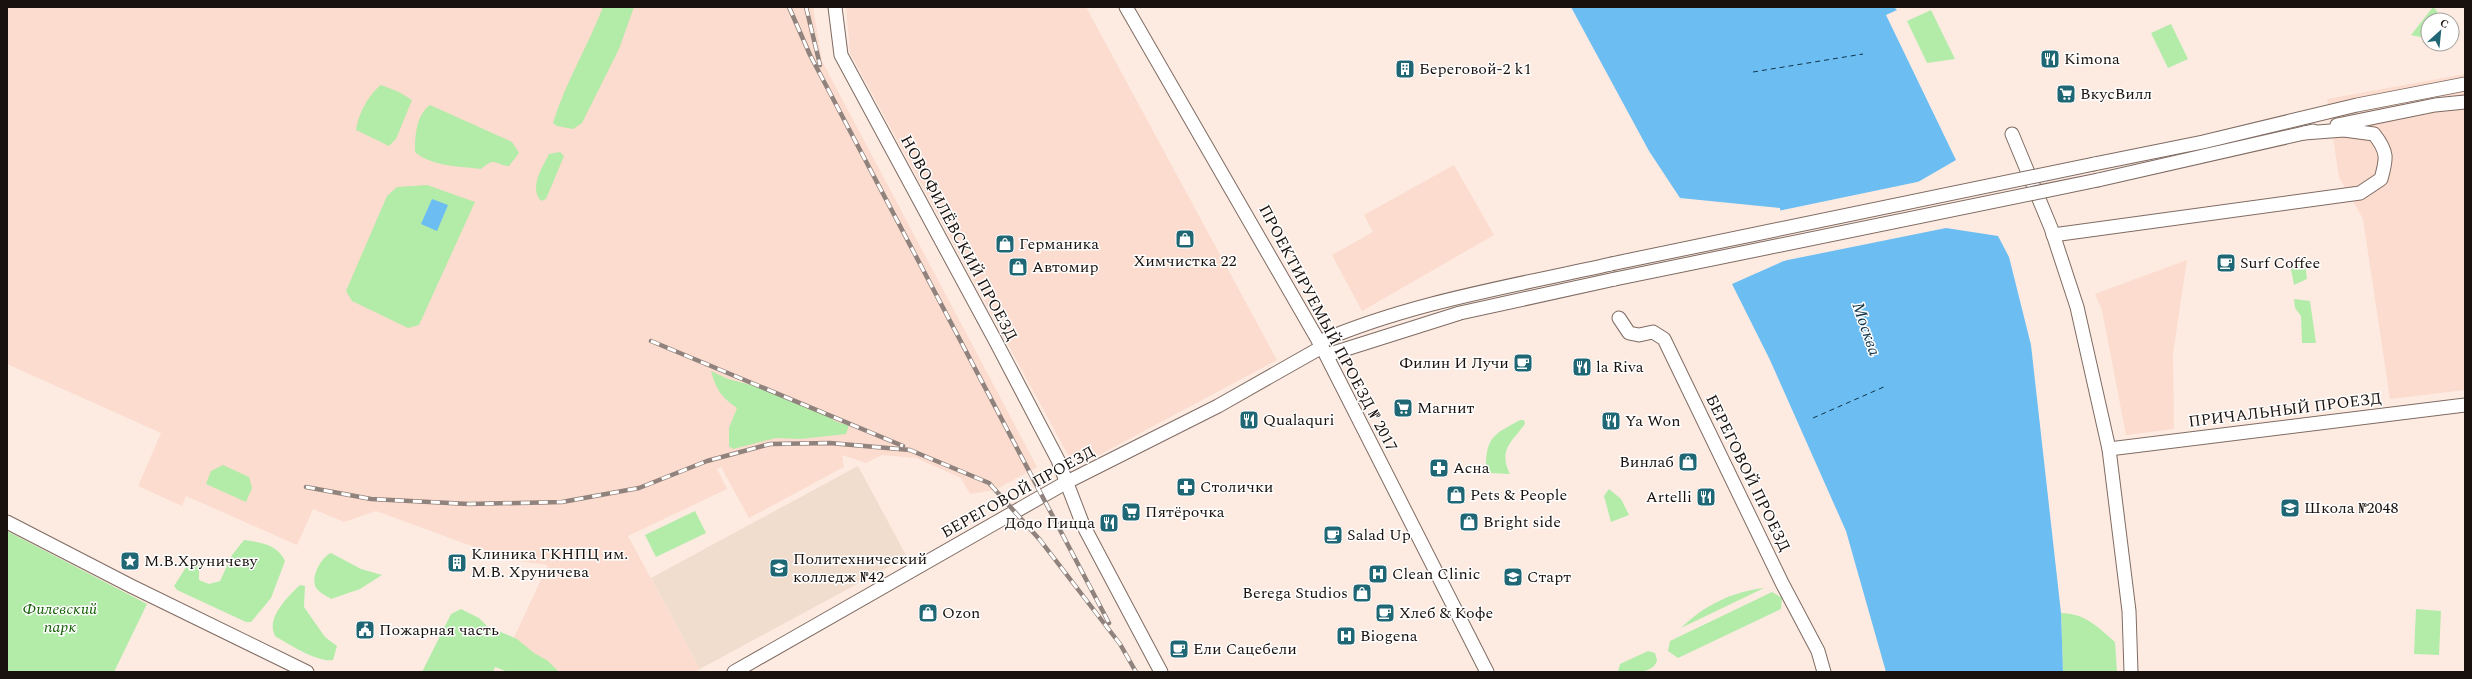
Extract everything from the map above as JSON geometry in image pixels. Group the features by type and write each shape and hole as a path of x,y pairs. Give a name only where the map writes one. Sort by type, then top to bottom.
{"street":[{"name":"НОВОФИЛЁВСКИЙ ПРОЕЗД","path":"835,7 841,55 995,340 1067,482 1083,525 1161,672"},
{"name":"ПРОЕКТИРУЕМЫЙ ПРОЕЗД № 2017","path":"1126,7 1323,348 1488,672"},
{"path":"1323,348 1349,329 1454,299 1611,264 2203,142 2357,105 2465,84"},
{"path":"1323,348 1460,313 2098,180 2304,133 2427,107 2465,102"},
{"path":"2053,236 2360,193 2381,179 2386,160 2383,146 2374,134 2344,130 2304,133"},
{"path":"2012,134 2053,236 2077,307 2109,449 2129,611 2131,672"},
{"name":"БЕРЕГОВОЙ ПРОЕЗД","path":"1619,318 1629,333 1639,335 1653,332 1664,339 1782,583 1818,651 1824,672"},
{"name":"БЕРЕГОВОЙ ПРОЕЗД","path":"734,672 1067,482 1205,413 1323,348"},
{"name":"ПРИЧАЛЬНЫЙ ПРОЕЗД","path":"2109,449 2465,405"},
{"path":"7,522 142,592 307,672"}],"shaded area":[{"path":"7,7 813,7 822,61 1037,467 995,490 970,494 961,478 916,458 882,455 866,463 842,455 844,467 749,518 721,467 717,469 727,489 628,536 700,669 695,672 554,672 508,650 548,565 510,560 376,511 344,522 313,509 297,545 186,496 182,506 138,486 161,433 7,364"},
{"path":"846,7 1086,7 1277,360 1084,463 1077,463 1069,457 850,53"},
{"path":"2465,74 2465,390 2390,399 2363,219 2339,177 2327,99"},
{"path":"1454,165 1494,235 1362,311 1332,255 1373,232 1364,215"},
{"path":"2187,260 2173,354 2174,429 2126,435 2102,310 2095,294"},
{"name":"Политехнический колледж №42","path":"858,466 907,557 700,669 651,578"}],"green space":[{"path":"603,7 634,7 619,49 582,123 573,129 557,126 553,123 558,108"},
{"path":"2433,7 2437,12 2429,12"},
{"path":"1931,10 1955,59 1927,63 1907,21"},
{"path":"2171,24 2188,59 2168,68 2151,33"},
{"path":"2420,24 2420,37 2411,35"},
{"path":"381,85 399,92 412,100 396,139 389,146 356,130 364,106 376,89"},
{"path":"430,105 512,142 519,153 509,166 492,162 481,169 446,165 430,161 422,157 415,152 417,126 425,109"},
{"path":"560,152 564,156 546,199 541,201 536,190 536,184 540,171 549,154"},
{"path":"427,185 475,202 419,325 408,328 352,301 346,291 387,196 397,187"},
{"path":"2305,263 2307,279 2294,285 2290,264"},
{"path":"2294,299 2310,301 2316,343 2302,343 2301,316 2295,308"},
{"path":"711,371 728,379 755,386 818,410 835,421 849,425 846,434 800,439 776,438 733,449 729,446 729,428 737,408 720,392"},
{"path":"1520,420 1524,420 1525,424 1511,441 1506,452 1505,458 1510,474 1490,473 1486,467 1486,457 1490,442 1498,433"},
{"path":"223,465 249,477 252,488 246,502 206,484 211,471"},
{"path":"1609,489 1621,499 1629,515 1611,522 1604,496"},
{"path":"695,511 706,533 656,557 645,535"},
{"name":"Филевский парк","path":"7,531 147,604 114,672 7,672"},
{"path":"244,540 268,545 278,551 285,561 271,598 251,622 246,622 177,590 174,586 188,564 199,560 199,580 209,584 220,581 232,555"},
{"path":"331,553 361,569 382,575 360,589 331,599 317,589 314,580 317,569 323,559"},
{"path":"300,585 305,586 304,607 325,637 337,646 333,660 320,659 312,656 276,637 273,630 275,616 284,602"},
{"path":"1764,588 1681,628 1699,613 1719,601 1740,593"},
{"path":"1772,592 1782,598 1781,609 1678,658 1668,651 1670,641"},
{"path":"461,609 479,618 487,626 517,639 534,653 548,661 559,672 508,672 495,667 493,672 422,672 451,614"},
{"path":"2416,609 2441,611 2439,655 2414,654"},
{"path":"2061,613 2077,615 2084,618 2097,626 2115,642 2117,672 2063,672"},
{"path":"1648,651 1655,653 1657,660 1655,665 1651,668 1640,672 1618,672 1620,664"}],"water":[{"name":"Москва","path":"1571,7 1894,7 1897,10 1886,15 1956,160 1918,182 1933,226 1998,236 2009,257 2031,345 2061,613 2063,672 1886,672 1846,531 1770,360 1732,284 1786,260 1780,208 1680,198 1649,151"},
{"path":"432,199 448,205 437,231 421,224"}],"pier":[{"path":"1922,181 1920,182 1935,224 1951,227 1773,263 1784,259 1778,211"}],"ferry route":[{"path":"1753,72 1863,54"},
{"path":"1813,418 1886,386"}],"railway":[{"path":"789,7 810,55 1109,623"},
{"path":"806,7 820,65"},
{"path":"651,341 903,446"},
{"path":"306,487 371,499 469,504 562,502 639,488 707,461 770,444 830,443 910,450 989,483 1040,540 1120,644 1136,672"}],"place":[{"name":"Kimona","path":"2050,59"},
{"name":"Береговой-2 k1","path":"1405,69"},
{"name":"ВкусВилл","path":"2066,94"},
{"name":"Химчистка 22","path":"1185,239"},
{"name":"Германика","path":"1005,244"},
{"name":"Surf Coffee","path":"2226,263"},
{"name":"Автомир","path":"1018,267"},
{"name":"Филин И Лучи","path":"1523,363"},
{"name":"la Riva","path":"1582,367"},
{"name":"Магнит","path":"1403,408"},
{"name":"Qualaquri","path":"1249,420"},
{"name":"Ya Won","path":"1611,421"},
{"name":"Винлаб","path":"1688,462"},
{"name":"Асна","path":"1439,468"},
{"name":"Столички","path":"1186,487"},
{"name":"Pets & People","path":"1456,495"},
{"name":"Artelli","path":"1706,497"},
{"name":"Школа №2048","path":"2290,508"},
{"name":"Пятёрочка","path":"1131,512"},
{"name":"Bright side","path":"1469,522"},
{"name":"Додо Пицца","path":"1109,523"},
{"name":"Salad Up","path":"1333,535"},
{"name":"М.В.Хруничеву","path":"130,561"},
{"name":"Клиника ГКНПЦ им. М.В. Хруничева","path":"457,563"},
{"name":"Политехнический колледж №42","path":"779,568"},
{"name":"Clean Clinic","path":"1378,574"},
{"name":"Старт","path":"1513,577"},
{"name":"Berega Studios","path":"1362,593"},
{"name":"Ozon","path":"928,613"},
{"name":"Хлеб & Кофе","path":"1385,613"},
{"name":"Пожарная часть","path":"365,630"},
{"name":"Biogena","path":"1346,636"},
{"name":"Ели Сацебели","path":"1179,649"}]}
